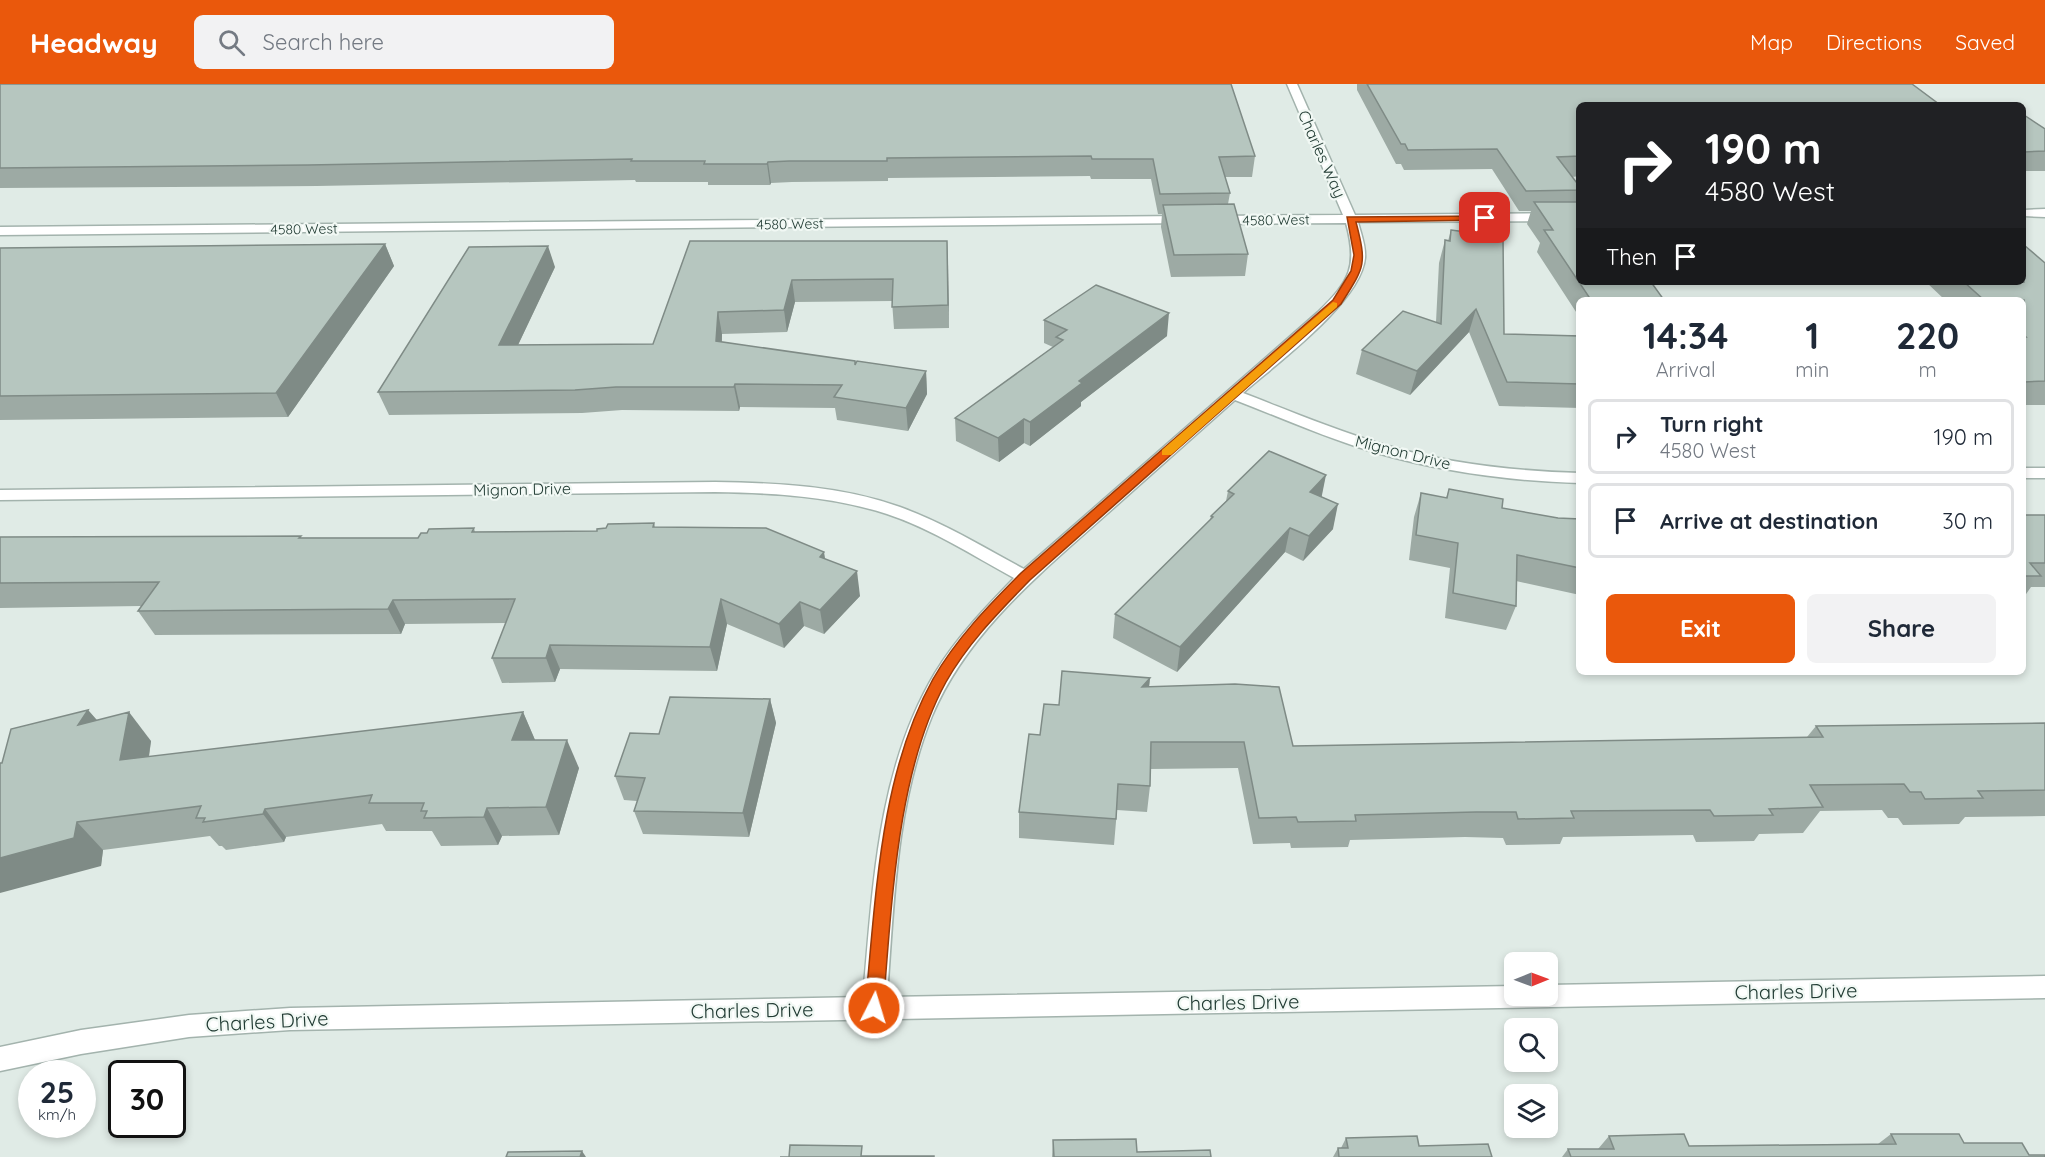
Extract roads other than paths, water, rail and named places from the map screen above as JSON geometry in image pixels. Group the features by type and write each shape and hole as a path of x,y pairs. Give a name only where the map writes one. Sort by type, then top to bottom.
{"street":[{"name":"Charles Way","path":"874,1008 893,822 906,768 921,721 940,681 962,647 986,616 1025,577 1323,315 1348,287 1356,271 1359,255 1351,219 1292,84"},
{"path":"2026,213 2045,213"},
{"name":"4580 West","path":"0,231 1576,217"},
{"name":"Mignon Drive","path":"1233,394 1354,440 1394,452 1481,470 1576,478"},
{"path":"2026,473 2045,473"},
{"name":"Mignon Drive","path":"0,495 782,488 841,497 887,509 919,521 1025,577"},
{"name":"Charles Drive","path":"1558,996 2045,987"},
{"name":"Charles Drive","path":"0,1059 81,1042 189,1026 290,1019 1504,997"}]}
